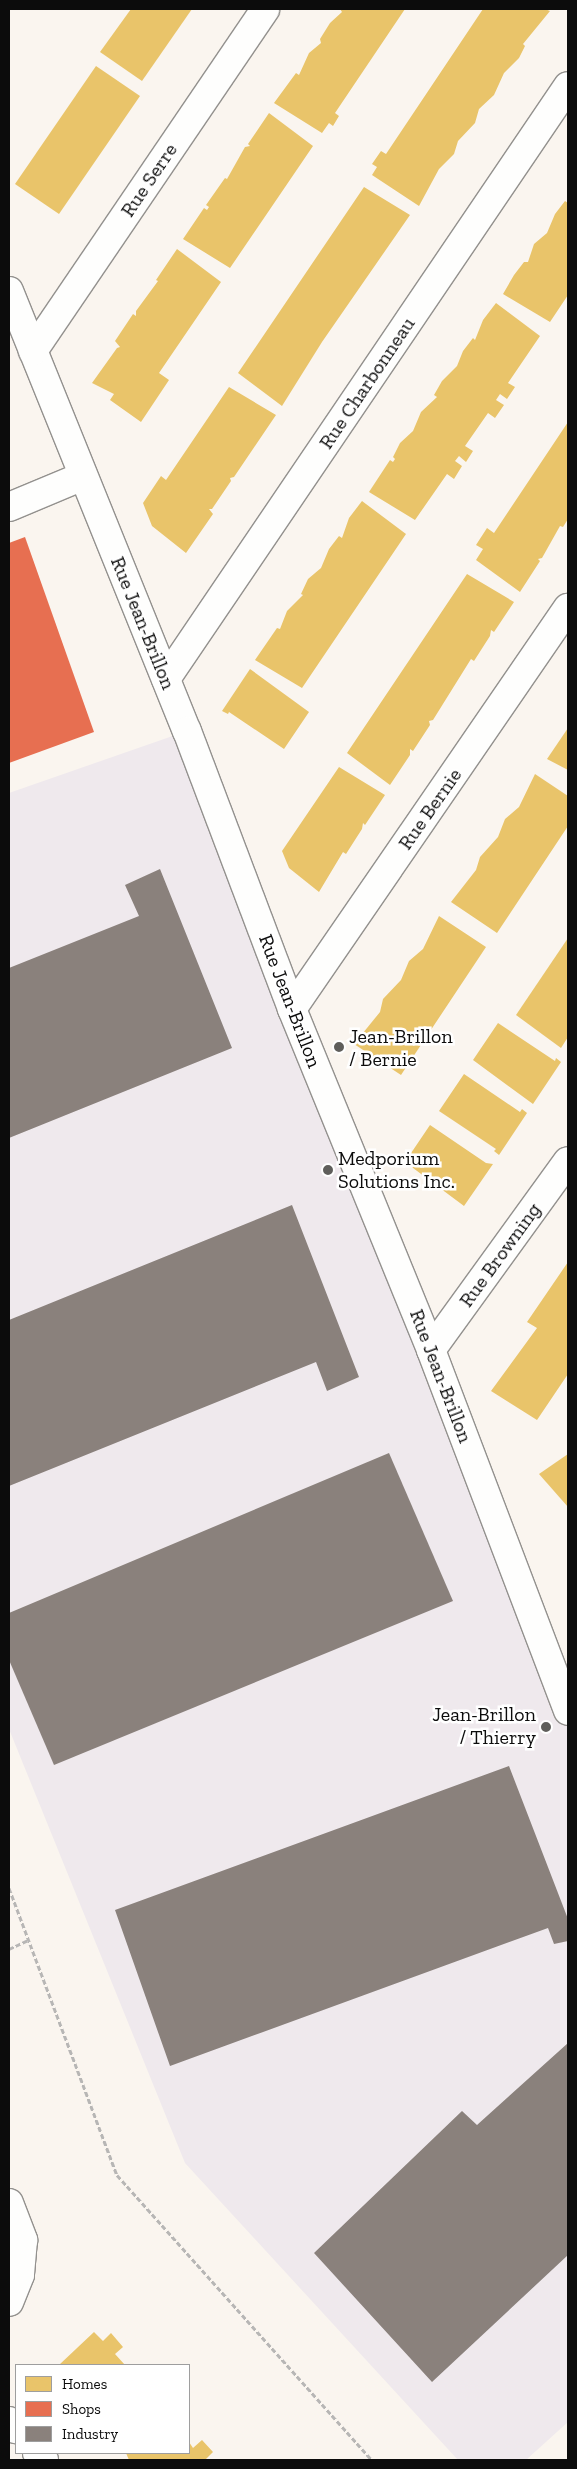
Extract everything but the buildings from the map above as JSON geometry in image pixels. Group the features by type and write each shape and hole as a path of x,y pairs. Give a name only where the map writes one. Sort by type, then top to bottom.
{"street":[{"name":"Rue Serre","path":"33,351 265,9"},
{"name":"Rue Charbonneau","path":"166,679 568,86"},
{"name":"Rue Jean-Brillon","path":"9,291 166,679 292,1009 432,1350 568,1711"},
{"path":"9,507 84,476"},
{"name":"Rue Bernie","path":"292,1009 568,608"},
{"name":"Rue Browning","path":"432,1350 568,1160"},
{"path":"9,2203 23,2240 20,2275 9,2302"}],"path":[{"path":"9,1888 117,2175 372,2460"},
{"path":"9,1949 28,1940"}],"shaded area":[{"path":"187,731 568,1711 568,2422 526,2460 458,2460 185,2163 9,1729 9,793"}],"place":[{"name":"Jean-Brillon / Bernie","path":"339,1047"},
{"name":"Medporium Solutions Inc.","path":"328,1170"},
{"name":"Jean-Brillon / Thierry","path":"546,1727"}]}
